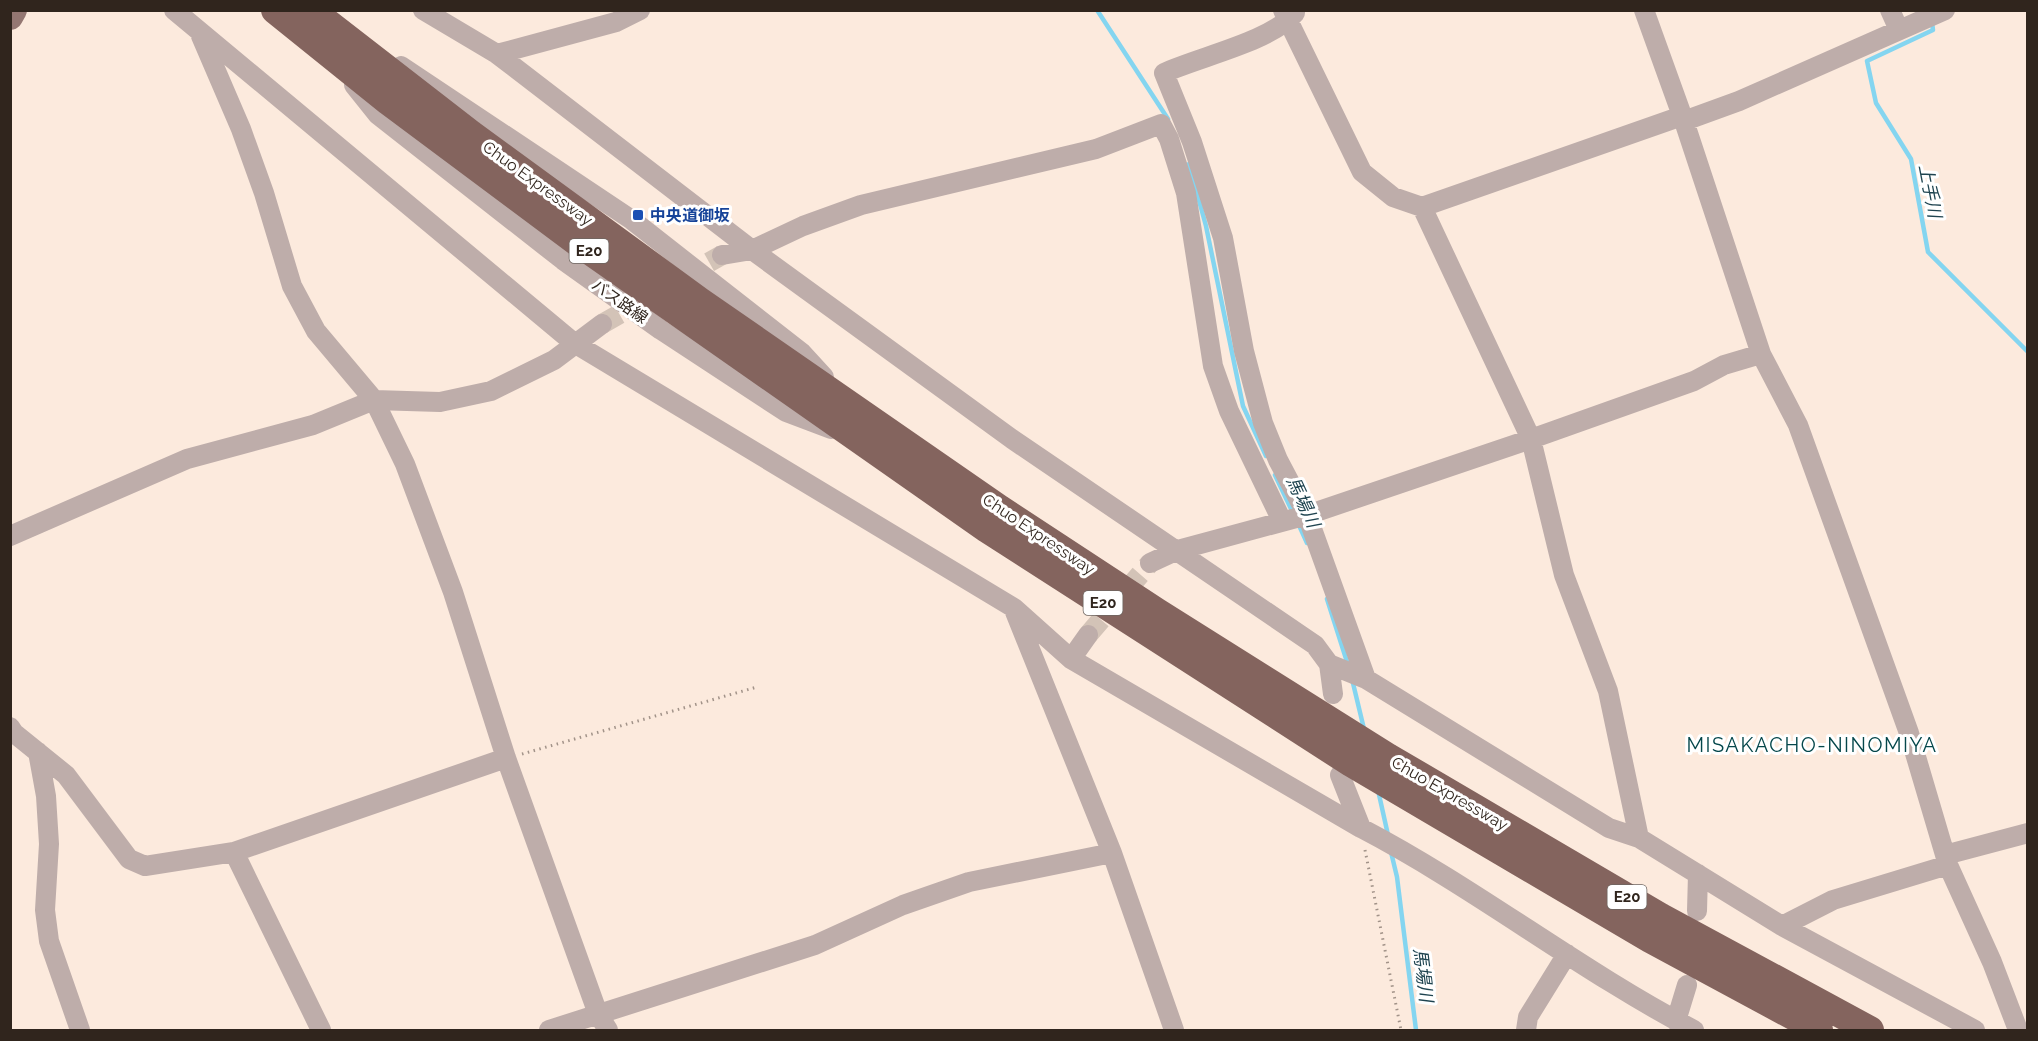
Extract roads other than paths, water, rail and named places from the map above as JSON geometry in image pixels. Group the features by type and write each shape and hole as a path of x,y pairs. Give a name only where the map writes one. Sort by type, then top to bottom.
{"highway":[{"name":"Chuo Expressway","path":"275,10 334,43 852,406 1098,574 1388,757 1661,917 1870,1030"},
{"name":"Chuo Expressway","path":"311,10 334,43 397,108 577,243 997,535 1345,769 1394,788 1650,939 1819,1030"}],"main road":[{"path":"10,17 14,10"}],"street":[{"path":"174,10 200,34 574,343 1014,608 1071,659 1400,849 1567,954 1694,1030"},
{"path":"423,10 497,54 752,250 1012,439 1315,645 1335,666 1363,678 1609,828 1639,838 1782,926 1975,1030"},
{"path":"497,54 616,22 640,10"},
{"path":"1644,10 1684,121 1761,354 1798,425 1909,733 1946,860 1992,962 2018,1030"},
{"path":"1890,10 1899,30"},
{"path":"1684,121 1749,96 1943,11"},
{"path":"1294,518 1228,411 1213,366 1197,190 1164,73 1194,59 1264,36 1289,14 1362,172 1393,197 1422,207 1668,120 1679,117 1684,121"},
{"path":"200,34 252,161 292,286 316,331 374,400 405,464 453,592 506,758 603,1022"},
{"path":"722,255 752,250 802,226 861,205 1096,149 1161,124 1223,238 1244,351 1263,423 1278,460 1294,518 1363,678"},
{"path":"1422,207 1531,439 1564,575 1608,691 1639,838"},
{"path":"10,536 187,459 312,424 374,400 440,402 491,391 554,360 602,324"},
{"path":"1150,563 1178,550 1294,518 1531,439 1694,381 1724,364 1761,354"},
{"path":"1014,608 1112,853 1174,1030"},
{"path":"1071,659 1088,634"},
{"path":"1333,694 1335,666"},
{"path":"10,727 14,733 66,775 129,859 146,866 234,852 506,758"},
{"path":"38,752 46,796 48,835 45,910 48,941 80,1030"},
{"path":"1345,769 1369,832"},
{"path":"1782,926 1833,900 2028,833"},
{"path":"234,852 321,1030"},
{"path":"549,1030 603,1022 815,945 903,905 969,882 1112,853"},
{"path":"1697,911 1698,874"},
{"path":"1526,1030 1528,1017 1567,954"},
{"path":"1676,1021 1687,984"}],"waterway":[{"name":"馬場川","path":"1097,10 1168,119"},
{"name":"上手川","path":"1932,22 1933,30 1867,61 1876,103 1911,159 1928,252 2028,352"},
{"name":"馬場川","path":"1189,164 1206,226 1243,406 1266,456"},
{"name":"馬場川","path":"1275,475 1293,513"},
{"name":"馬場川","path":"1298,523 1307,543"},
{"name":"馬場川","path":"1327,599 1348,665"},
{"name":"馬場川","path":"1352,679 1364,729"},
{"name":"馬場川","path":"1378,790 1388,835"},
{"name":"馬場川","path":"1391,852 1397,877 1416,1030"}],"tunnel":[{"path":"683,277 722,255"},
{"path":"602,324 644,300"},
{"path":"1088,635 1150,563"}],"place":[{"name":"中央道御坂","path":"638,215"}],"district":[{"name":"MISAKACHO-NINOMIYA","path":"1812,745"}]}
